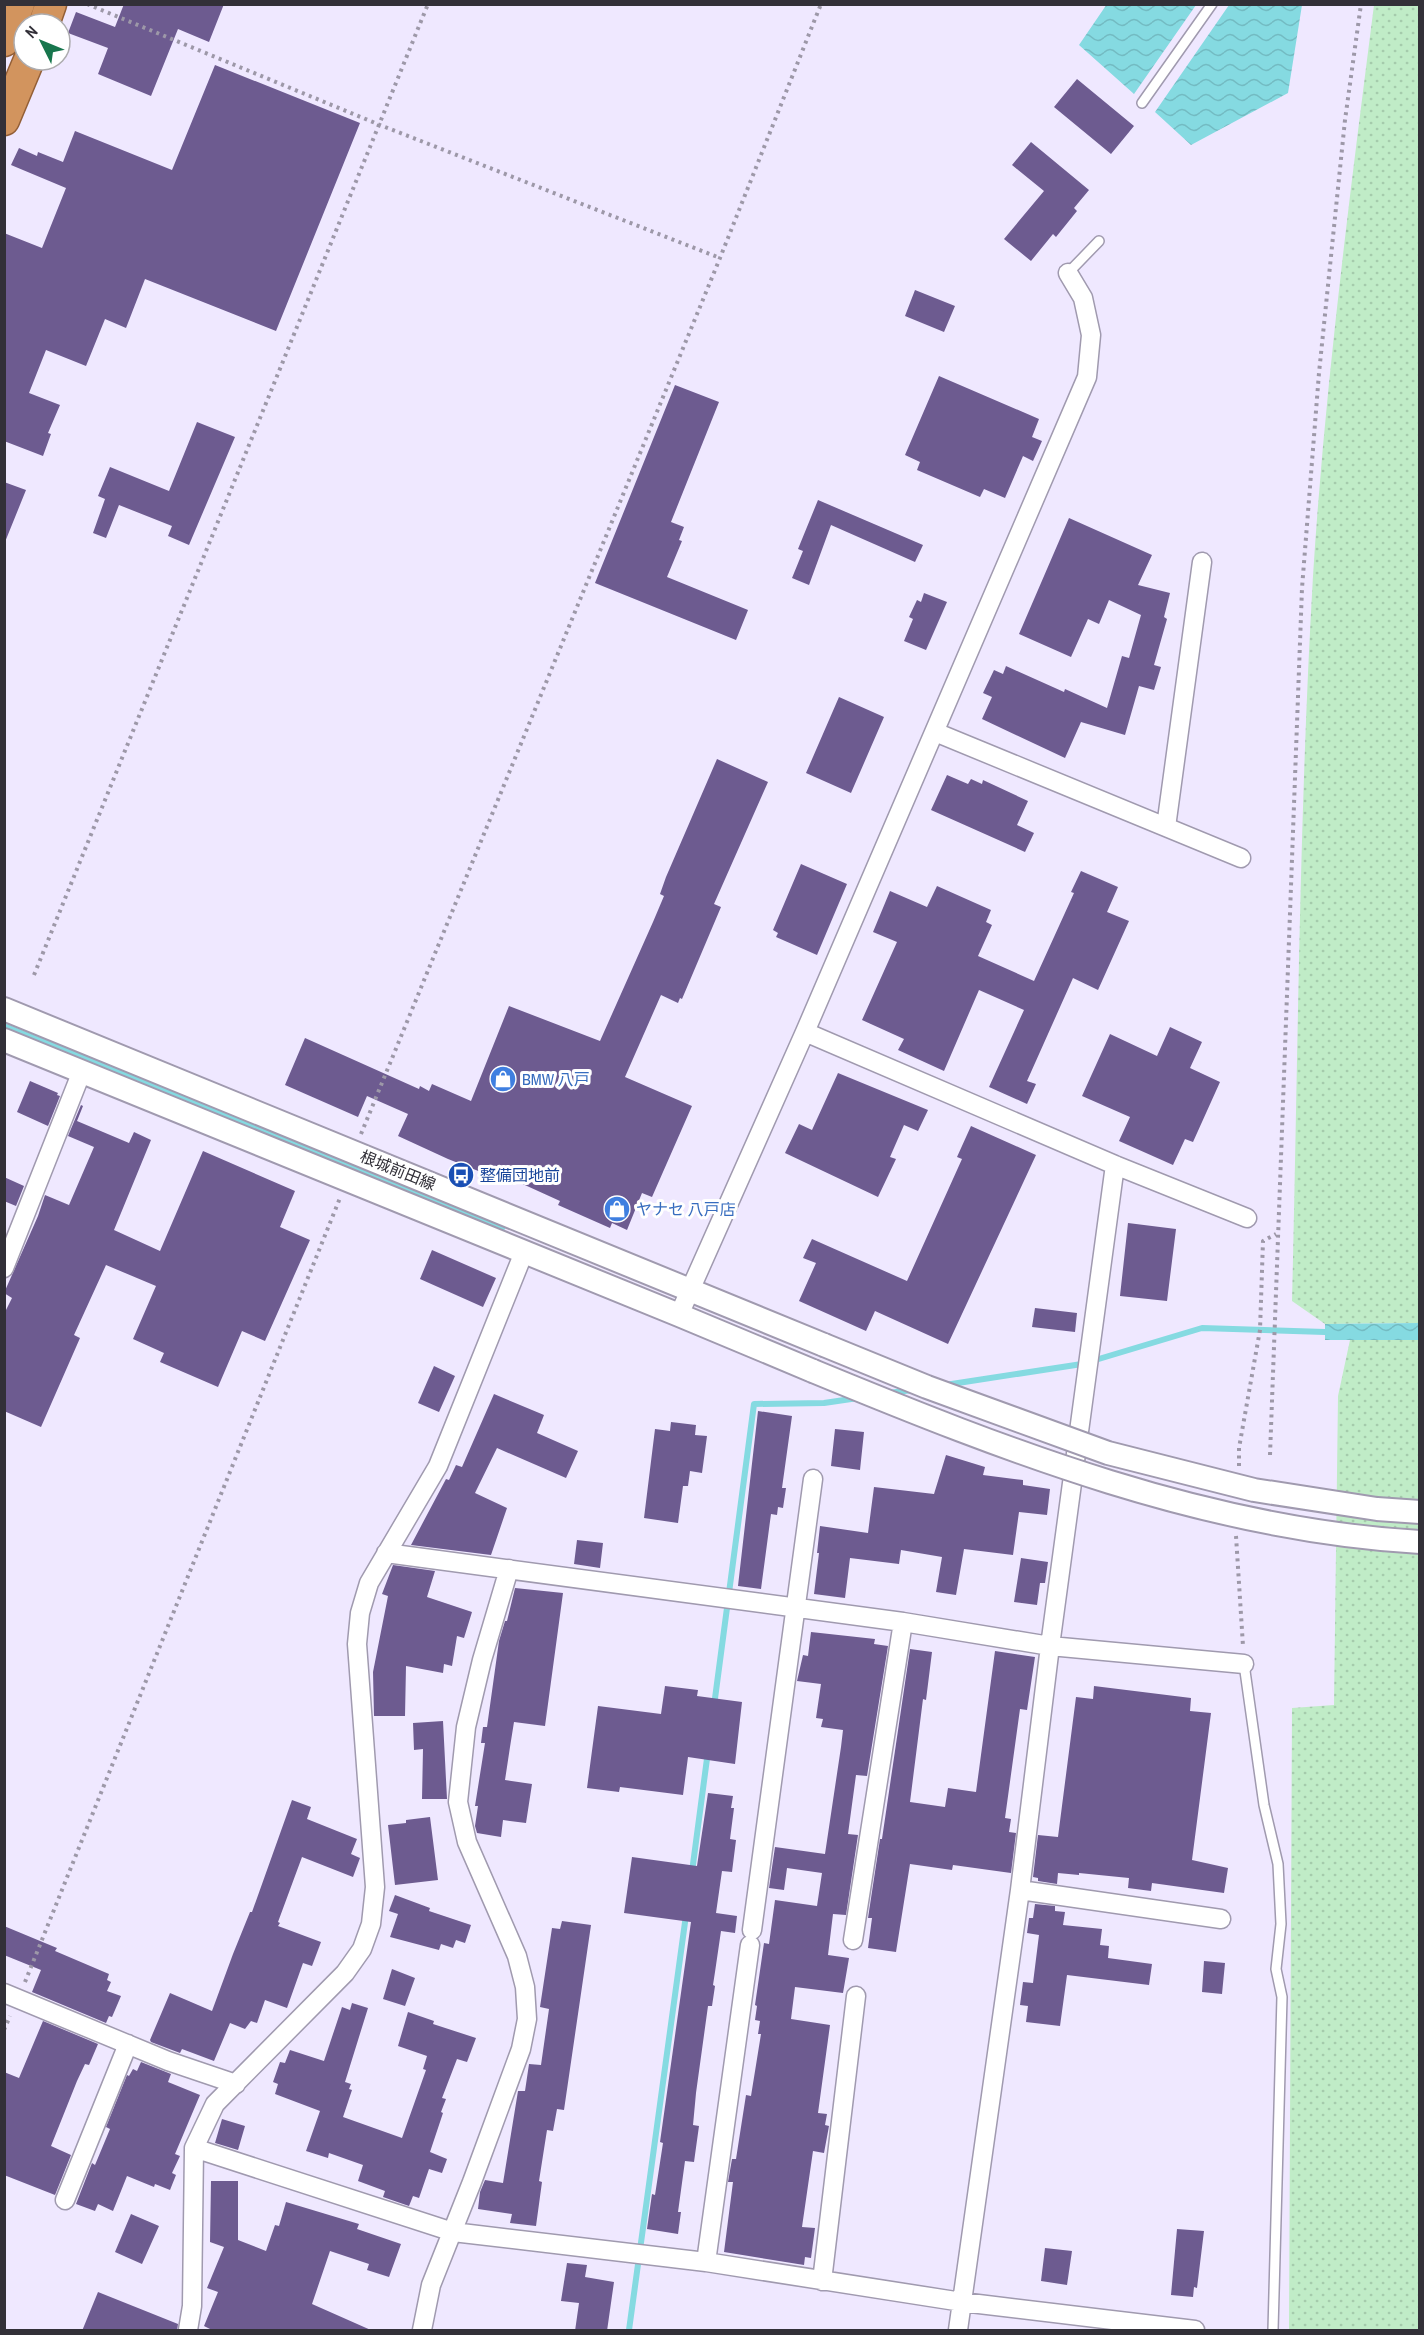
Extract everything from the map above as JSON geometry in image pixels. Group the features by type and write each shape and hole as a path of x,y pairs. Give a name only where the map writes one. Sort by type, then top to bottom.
{"highway":[{"path":"4,41 19,4"},
{"path":"4,120 24,72"}],"street":[{"path":"679,1315 805,1032 1087,377 1091,335 1083,298 1068,273"},
{"path":"1166,827 1202,562"},
{"path":"934,732 1241,858"},
{"name":"根城前田線","path":"4,1009 927,1387 1108,1453 1254,1490 1377,1509 1419,1512"},
{"path":"805,1032 1115,1165 1247,1218"},
{"name":"根城前田線","path":"4,1040 679,1315 920,1416 1107,1481 1252,1521 1419,1542"},
{"path":"4,1268 82,1071"},
{"path":"958,2331 1020,1890 1050,1646 1115,1165"},
{"path":"188,2331 192,2306 194,2148 215,2104 345,1973 362,1949 371,1924 375,1887 357,1644 360,1613 369,1583 438,1466 524,1252"},
{"path":"706,2262 813,1479"},
{"path":"386,1553 903,1622 1050,1646 1244,1664"},
{"path":"422,2331 431,2285 453,2232 520,2049 527,2019 525,1987 517,1956 467,1842 458,1802 466,1727 482,1660 509,1569"},
{"path":"853,1940 903,1622"},
{"path":"1020,1890 1221,1919"},
{"path":"11,1996 128,2044 236,2084"},
{"path":"822,2281 856,1996"},
{"path":"65,2200 128,2044"},
{"path":"194,2148 453,2232 706,2262 962,2302 1195,2331"}],"lane":[{"path":"1142,103 1212,4"},
{"path":"1068,273 1099,242"},
{"path":"1244,1664 1264,1805 1278,1864 1281,1924 1276,1969 1282,1997 1273,2331"}],"path":[{"path":"87,4 380,125 720,258"},
{"path":"34,975 428,4"},
{"path":"354,1152 720,258 821,4"},
{"path":"1270,1455 1302,588 1319,373 1345,120 1361,4"},
{"path":"11,1996 348,1181"},
{"path":"1239,1470 1239,1448 1260,1329 1263,1241 1277,1234"},
{"path":"1237,1526 1244,1664"}],"shaded area":[{"path":"1374,5 1419,5 1419,1323 1325,1324 1292,1301 1308,666 1324,433"},
{"path":"1350,1340 1419,1340 1419,2330 1289,2330 1292,1708 1334,1705 1338,1396"}],"water":[{"path":"1107,4 1196,5 1134,94 1079,45"},
{"path":"1229,5 1302,5 1288,93 1191,145 1155,112"},
{"path":"1419,1323 1419,1340 1325,1340 1325,1324"}],"building":[{"path":"124,4 224,4 209,42 178,29 151,96 98,74 108,48 72,34 72,22 76,12 115,27"},
{"path":"215,65 360,123 276,331 145,279 126,328 105,319 86,366 46,350 29,393 60,405 48,433 51,434 43,456 4,441 4,233 42,248 66,188 11,165 19,148 37,156 38,152 63,162 75,131 172,170"},
{"path":"1077,79 1134,126 1111,154 1054,107"},
{"path":"1031,142 1089,190 1074,208 1077,211 1056,237 1053,234 1031,261 1004,239 1044,191 1012,165"},
{"path":"915,290 955,306 944,332 905,316"},
{"path":"939,376 1039,419 1032,437 1042,441 1033,461 1023,456 1005,498 984,489 980,497 917,470 920,462 905,455"},
{"path":"675,385 719,402 671,522 684,527 679,540 682,541 667,577 748,610 736,640 595,583"},
{"path":"197,422 235,437 189,545 168,536 172,526 119,505 106,538 93,533 105,499 98,496 110,467 169,491"},
{"path":"4,482 26,490 5,542 4,542"},
{"path":"818,500 923,545 915,562 831,525 809,585 792,578 803,551 798,549"},
{"path":"1069,518 1152,555 1138,585 1170,593 1164,617 1167,619 1154,665 1161,667 1154,690 1139,686 1125,735 1081,722 1065,758 982,719 992,697 983,693 994,670 1003,674 1006,666 1107,708 1122,656 1129,658 1141,615 1109,600 1099,624 1088,619 1071,657 1019,634"},
{"path":"924,593 947,602 926,650 904,641 913,619 909,617 917,600 921,602"},
{"path":"839,697 884,717 851,793 806,773"},
{"path":"717,759 768,782 714,904 721,907 682,999 680,998 678,1003 661,995 625,1077 692,1106 652,1197 642,1193 627,1230 612,1223 610,1228 558,1205 560,1201 516,1181 514,1185 398,1136 408,1114 367,1096 358,1117 285,1085 305,1038 419,1089 420,1086 429,1091 432,1084 471,1101 509,1006 600,1041 664,896 660,894 666,877"},
{"path":"947,775 968,784 971,779 982,784 983,780 1028,801 1017,825 1034,833 1025,852 931,810"},
{"path":"801,864 847,884 817,955 776,937 778,933 773,930"},
{"path":"1081,871 1118,887 1107,912 1129,921 1098,990 1073,978 1027,1081 1036,1084 1027,1104 989,1087 1024,1010 979,990 944,1071 898,1050 904,1039 862,1020 897,942 873,932 890,891 927,907 937,886 991,910 986,922 992,925 978,956 1034,981 1074,893 1071,892"},
{"path":"1170,1027 1202,1042 1190,1068 1220,1082 1193,1142 1185,1139 1173,1165 1119,1141 1130,1117 1082,1096 1110,1034 1157,1056"},
{"path":"838,1073 928,1110 918,1131 904,1125 890,1157 896,1159 878,1197 785,1153 799,1124 812,1130"},
{"path":"30,1081 60,1096 48,1126 17,1112"},
{"path":"81,1105 83,1106 77,1121 129,1143 134,1132 151,1140 114,1230 160,1251 203,1151 295,1191 280,1227 310,1240 265,1341 242,1331 218,1387 160,1362 164,1353 133,1339 156,1286 106,1265 74,1335 80,1338 41,1427 4,1411 4,1314 12,1298 4,1293 45,1195 69,1205 94,1147 68,1136"},
{"path":"971,1126 1036,1155 948,1344 875,1311 866,1331 799,1301 816,1263 803,1258 812,1239 907,1281 962,1159 957,1157"},
{"path":"4,1177 24,1186 16,1206 4,1201"},
{"path":"1128,1223 1176,1229 1167,1301 1120,1296"},
{"path":"432,1250 496,1278 483,1307 420,1279"},
{"path":"1035,1308 1077,1313 1075,1332 1032,1327"},
{"path":"434,1366 455,1376 439,1412 418,1403"},
{"path":"494,1394 544,1415 537,1433 578,1451 566,1478 497,1448 475,1493 507,1508 491,1555 411,1545 446,1479 449,1480 456,1465 462,1467"},
{"path":"758,1411 792,1416 782,1488 786,1488 783,1508 778,1507 777,1515 771,1514 761,1589 738,1586"},
{"path":"671,1422 696,1425 695,1435 707,1436 702,1473 690,1471 688,1486 683,1486 678,1523 644,1518 655,1429 670,1431"},
{"path":"835,1429 864,1432 860,1470 831,1466"},
{"path":"946,1455 985,1467 983,1475 1023,1480 1023,1485 1050,1489 1047,1515 1019,1512 1013,1555 964,1549 956,1595 936,1592 942,1557 901,1550 899,1564 850,1558 845,1598 814,1594 820,1526 868,1533 874,1487 934,1494"},
{"path":"577,1540 603,1543 600,1568 574,1564"},
{"path":"1021,1558 1048,1562 1045,1583 1040,1583 1037,1605 1014,1602"},
{"path":"393,1565 435,1571 427,1597 472,1612 464,1638 457,1636 452,1666 444,1664 443,1673 406,1666 405,1716 374,1716 373,1672 388,1596 382,1594"},
{"path":"515,1588 563,1593 545,1726 514,1722 505,1780 532,1784 526,1823 503,1820 501,1837 477,1833 475,1826 478,1806 475,1806 485,1743 481,1743 483,1727 487,1727 499,1641 505,1621 507,1621"},
{"path":"811,1632 875,1639 874,1644 888,1646 867,1776 856,1775 848,1834 858,1835 846,1915 833,1914 828,1955 849,1958 843,1993 795,1987 791,2019 830,2025 818,2113 827,2114 825,2125 829,2126 824,2153 813,2151 802,2227 815,2228 811,2258 805,2257 804,2265 724,2252 733,2182 728,2182 732,2159 736,2159 746,2095 751,2096 761,2034 758,2034 760,2021 755,2020 757,2006 755,2005 764,1943 769,1944 775,1900 817,1906 822,1873 787,1868 784,1890 769,1888 775,1847 825,1854 841,1747 843,1730 821,1727 823,1719 816,1718 821,1684 797,1681 803,1655 808,1656"},
{"path":"910,1649 932,1652 926,1700 923,1699 910,1802 945,1807 948,1788 976,1792 995,1651 1035,1657 1027,1710 1020,1709 1005,1818 1011,1819 1009,1832 1016,1833 1011,1873 953,1865 952,1870 910,1864 896,1952 868,1948 872,1918 868,1918"},
{"path":"665,1686 698,1690 697,1696 742,1702 735,1764 688,1757 683,1795 620,1787 619,1792 587,1788 598,1706 661,1714"},
{"path":"1094,1686 1191,1698 1190,1711 1211,1713 1192,1860 1228,1868 1224,1893 1152,1883 1151,1891 1128,1888 1129,1878 1079,1873 1079,1875 1058,1873 1057,1884 1038,1881 1038,1878 1033,1877 1038,1835 1058,1837 1076,1697 1093,1699"},
{"path":"443,1721 447,1799 422,1799 423,1749 414,1750 413,1723"},
{"path":"708,1793 733,1796 731,1808 734,1808 730,1839 736,1840 732,1872 722,1871 716,1913 737,1916 735,1933 721,1931 712,2006 708,2006 696,2093 693,2125 699,2126 694,2162 685,2161 678,2212 681,2212 678,2234 647,2229 663,2143 660,2142 691,1922 624,1913 632,1857 697,1866"},
{"path":"292,1800 311,1807 307,1819 357,1839 351,1854 360,1858 353,1877 302,1857 278,1926 321,1942 312,1966 303,1963 287,2008 265,2000 257,2023 251,2021 245,2029 230,2023 214,2061 182,2049 180,2053 151,2042 170,1993 212,2011 233,1954 250,1912 252,1912"},
{"path":"430,1817 438,1880 395,1885 388,1825"},
{"path":"395,1895 430,1908 429,1911 471,1925 465,1943 456,1940 453,1948 441,1944 439,1950 390,1937 398,1914 389,1911"},
{"path":"1035,1904 1055,1906 1055,1911 1065,1912 1063,1925 1102,1929 1100,1945 1109,1946 1108,1958 1152,1964 1149,1985 1067,1975 1060,2026 1026,2022 1028,2006 1020,2005 1023,1982 1033,1983 1039,1935 1027,1933 1029,1918 1033,1918"},
{"path":"562,1921 591,1925 564,2110 557,2109 553,2131 547,2130 539,2181 542,2182 536,2226 510,2223 512,2214 478,2209 480,2192 485,2180 503,2183 518,2091 525,2091 529,2064 541,2065 549,2009 540,2007 552,1928 560,1929"},
{"path":"4,1926 57,1948 55,1951 109,1974 107,1980 111,1982 107,1991 121,1996 112,2017 109,2016 106,2023 32,1992 41,1970 4,1955"},
{"path":"1204,1961 1225,1963 1222,1994 1202,1992"},
{"path":"392,1969 415,1978 405,2006 383,1999"},
{"path":"352,2003 368,2008 345,2082 351,2084 349,2089 352,2090 343,2117 402,2138 426,2070 423,2069 427,2056 398,2046 408,2012 434,2021 433,2024 476,2038 467,2062 457,2059 442,2098 446,2099 441,2112 443,2113 430,2152 447,2159 442,2173 429,2169 419,2198 413,2196 409,2206 383,2197 385,2191 358,2181 363,2165 329,2153 328,2158 306,2151 320,2111 275,2094 278,2084 273,2082 280,2062 285,2063 290,2050 324,2061 342,2007 350,2010"},
{"path":"43,2021 98,2044 89,2065 85,2064 77,2081 51,2146 71,2155 55,2195 4,2175 4,2072 19,2078"},
{"path":"141,2062 171,2074 168,2082 200,2095 175,2154 180,2156 172,2173 176,2175 170,2190 155,2184 154,2187 127,2176 113,2211 98,2204 95,2211 76,2204 92,2163 95,2165 110,2129 106,2127 127,2075 129,2076 133,2069 137,2071"},
{"path":"222,2119 245,2126 238,2150 215,2143"},
{"path":"211,2181 238,2181 238,2240 266,2251 275,2225 279,2226 286,2202 359,2224 357,2229 401,2244 389,2277 367,2270 369,2264 330,2251 312,2304 373,2331 214,2331 204,2326 218,2292 207,2288 224,2247 210,2242"},
{"path":"131,2214 159,2226 142,2264 115,2252"},
{"path":"1177,2229 1204,2231 1197,2288 1194,2287 1193,2297 1171,2295"},
{"path":"1045,2248 1072,2251 1067,2285 1041,2281"},
{"path":"567,2263 587,2265 585,2277 614,2282 607,2331 575,2331 579,2303 561,2301"},
{"path":"98,2292 178,2324 177,2331 82,2331"}],"waterway":[{"path":"4,1026 503,1227"},
{"path":"945,1385 1082,1364 1202,1328 1325,1332"},
{"path":"889,1393 912,1390"},
{"path":"714,1706 754,1404 824,1403 858,1398"},
{"path":"692,1872 708,1751"},
{"path":"629,2330 686,1915"}],"place":[{"name":"BMW 八戸","path":"503,1079"},
{"name":"整備団地前","path":"461,1175"},
{"name":"ヤナセ 八戸店","path":"617,1209"}]}
